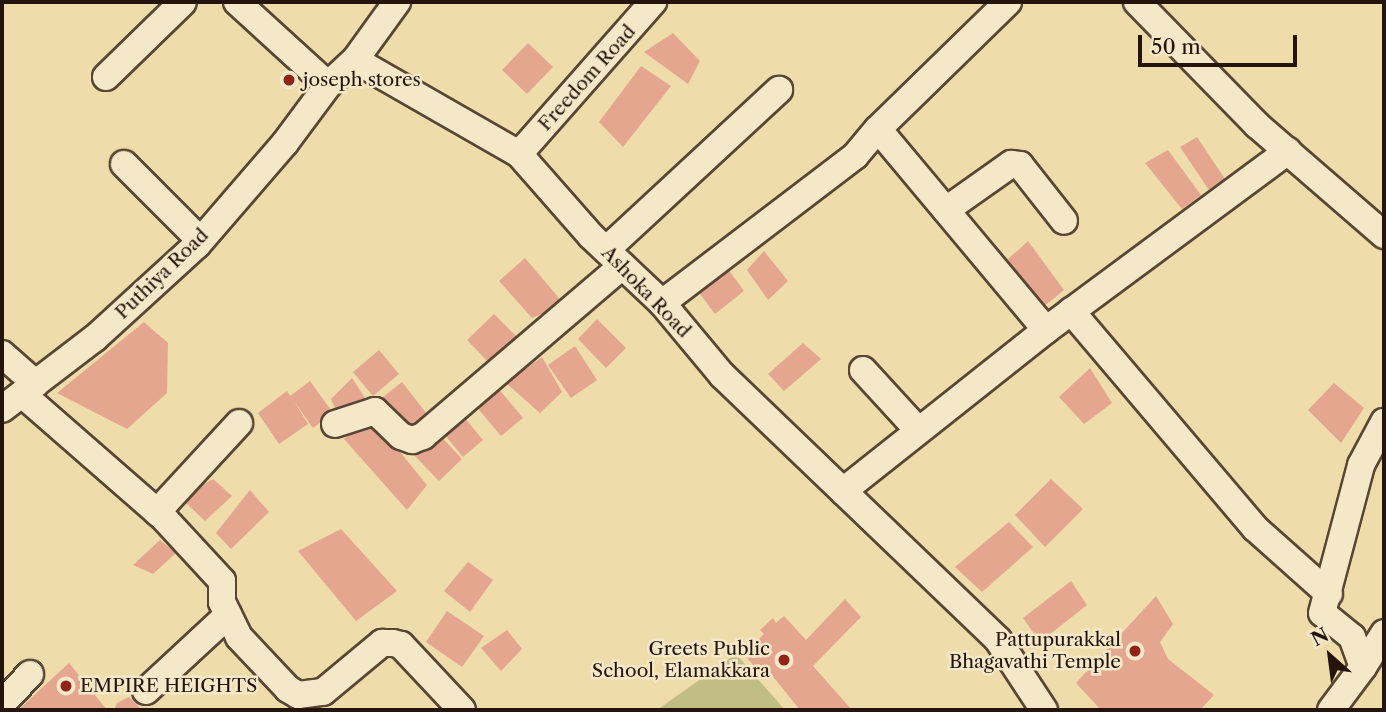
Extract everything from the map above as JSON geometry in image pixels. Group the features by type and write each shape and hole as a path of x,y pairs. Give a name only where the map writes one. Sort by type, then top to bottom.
{"street":[{"path":"106,77 183,2"},
{"path":"237,2 328,85 355,60 397,2"},
{"name":"Freedom Road","path":"519,153 653,2"},
{"path":"662,303 855,156 878,129 1008,2"},
{"path":"1137,2 1287,152 1384,235"},
{"name":"Ashoka Road","path":"355,60 519,153 614,258 662,303 722,375 998,640 1044,710"},
{"name":"Puthiya Road","path":"20,396 95,338 200,240 285,143 328,85"},
{"path":"334,424 375,411 401,436 412,440 424,436 614,258 779,90"},
{"path":"878,129 1046,330"},
{"path":"843,491 1046,330 1287,152"},
{"path":"124,164 200,240"},
{"path":"946,210 1011,164 1020,165 1064,221"},
{"path":"1072,311 1255,528 1329,594"},
{"path":"2,354 20,396 157,512 222,581 228,615 239,637 299,695 323,692 382,643 393,643 401,645 462,710"},
{"path":"863,370 918,430"},
{"path":"1363,667 1352,637 1322,613 1361,465 1384,422"},
{"path":"157,512 239,423"},
{"path":"146,691 228,615"},
{"path":"1331,710 1384,634"},
{"path":"2,704 30,674"}],"shaded area":[{"path":"736,654 785,710 657,710"}],"building":[{"path":"673,33 700,61 688,84 644,52"},
{"path":"528,43 553,67 527,94 502,70"},
{"path":"641,66 671,86 623,147 599,122"},
{"path":"1197,137 1225,179 1209,190 1180,147"},
{"path":"1168,150 1201,195 1182,209 1145,163"},
{"path":"1028,241 1064,290 1043,307 1006,261"},
{"path":"764,251 788,281 768,300 747,270"},
{"path":"525,258 564,304 532,318 499,281"},
{"path":"728,269 744,291 715,314 697,290"},
{"path":"494,314 517,337 490,364 467,340"},
{"path":"597,319 626,348 606,368 578,339"},
{"path":"144,322 168,343 167,393 127,429 57,393"},
{"path":"803,343 821,359 784,391 768,374"},
{"path":"575,346 597,380 571,398 548,365"},
{"path":"379,350 399,374 373,396 353,372"},
{"path":"542,357 562,392 540,413 506,383"},
{"path":"1090,368 1112,403 1084,424 1059,397"},
{"path":"352,378 369,404 339,417 331,399"},
{"path":"310,381 333,413 313,428 294,401 308,424 279,444 258,413 287,391 290,396"},
{"path":"402,382 427,414 403,432 379,400"},
{"path":"1334,383 1364,408 1341,443 1308,410"},
{"path":"498,388 523,418 501,436 476,406"},
{"path":"459,411 483,440 463,457 439,428"},
{"path":"369,414 427,485 407,510 344,439"},
{"path":"436,431 462,459 439,481 412,453"},
{"path":"213,479 232,496 205,521 181,498"},
{"path":"1051,479 1083,509 1045,547 1015,515"},
{"path":"250,490 269,512 231,549 216,533"},
{"path":"1009,522 1033,547 982,592 955,567"},
{"path":"341,529 397,591 356,621 298,551"},
{"path":"160,540 176,553 153,574 133,565"},
{"path":"468,562 493,580 470,612 444,591"},
{"path":"1071,581 1087,605 1040,642 1023,618"},
{"name":"Pattupurakkal Bhagavathi Temple","path":"1156,596 1173,624 1160,642 1168,659 1214,695 1200,710 1101,710 1076,683"},
{"name":"Greets Public School, Elamakkara","path":"845,599 861,617 813,666 852,710 800,710 771,674 762,674 743,654 764,634 760,630 773,618 776,623 784,616 806,640"},
{"path":"447,611 484,636 462,667 426,642"},
{"path":"507,630 522,649 501,671 481,648"},
{"name":"EMPIRE HEIGHTS","path":"69,663 107,710 18,710"},
{"path":"129,697 142,710 114,710 117,703"}],"place":[{"name":"joseph stores","path":"289,80"},
{"name":"Pattupurakkal Bhagavathi Temple","path":"1135,651"},
{"name":"Greets Public School, Elamakkara","path":"784,660"},
{"name":"EMPIRE HEIGHTS","path":"66,686"}]}
